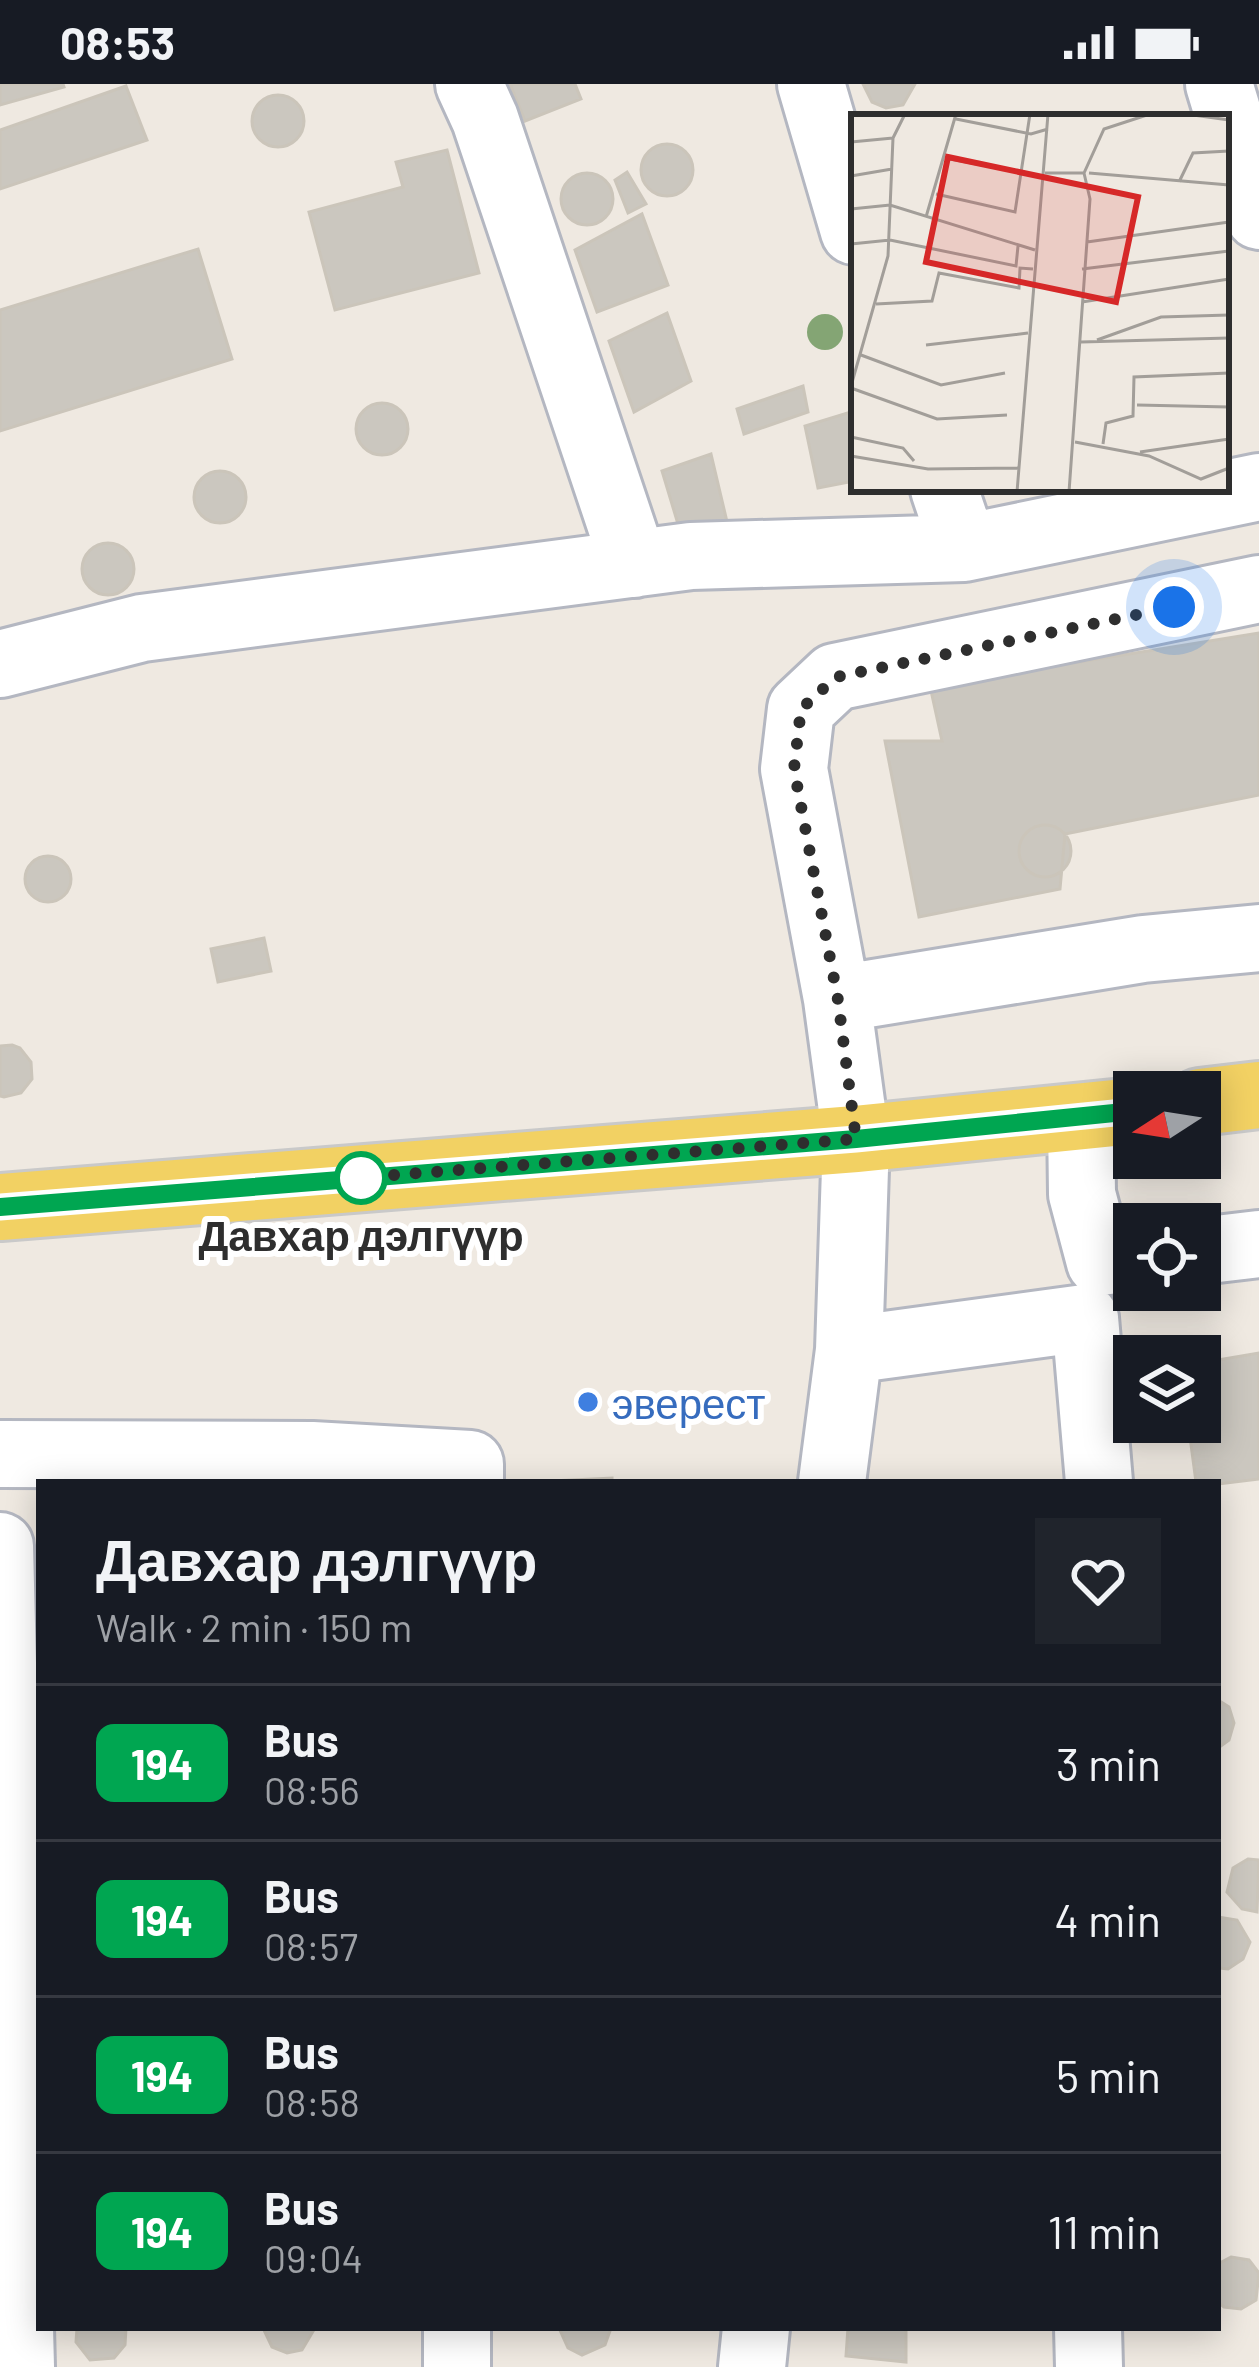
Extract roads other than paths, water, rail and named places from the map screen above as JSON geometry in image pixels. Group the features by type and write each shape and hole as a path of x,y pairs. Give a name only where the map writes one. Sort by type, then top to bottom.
{"main road":[{"path":"1221,1099 1259,1094"},
{"path":"0,1207 856,1139 1108,1114"}],"street":[{"path":"469,84 485,119 634,564"},
{"path":"811,84 851,221"},
{"path":"1219,84 1228,114"},
{"path":"1229,117 1259,216"},
{"path":"1229,490 1259,487"},
{"path":"0,664 142,628 954,518 1210,492"},
{"path":"832,1479 848,1350 856,1139 838,1000 794,769 801,709 836,677 1259,589"},
{"path":"838,1000 1143,949 1259,938"},
{"path":"1108,1114 1082,1194 1100,1262 1113,1260"},
{"path":"1221,1249 1259,1244"},
{"path":"848,1350 1084,1318 1100,1479"},
{"path":"0,1454 312,1455 470,1464 470,1479"},
{"path":"0,1546 21,2367"},
{"path":"457,2367 458,2331"},
{"path":"752,2367 756,2331"},
{"path":"1088,2331 1089,2367"}],"place":[{"name":"Давхар дэлгүүр","path":"361,1178"},
{"name":"эверест","path":"588,1402"}]}
